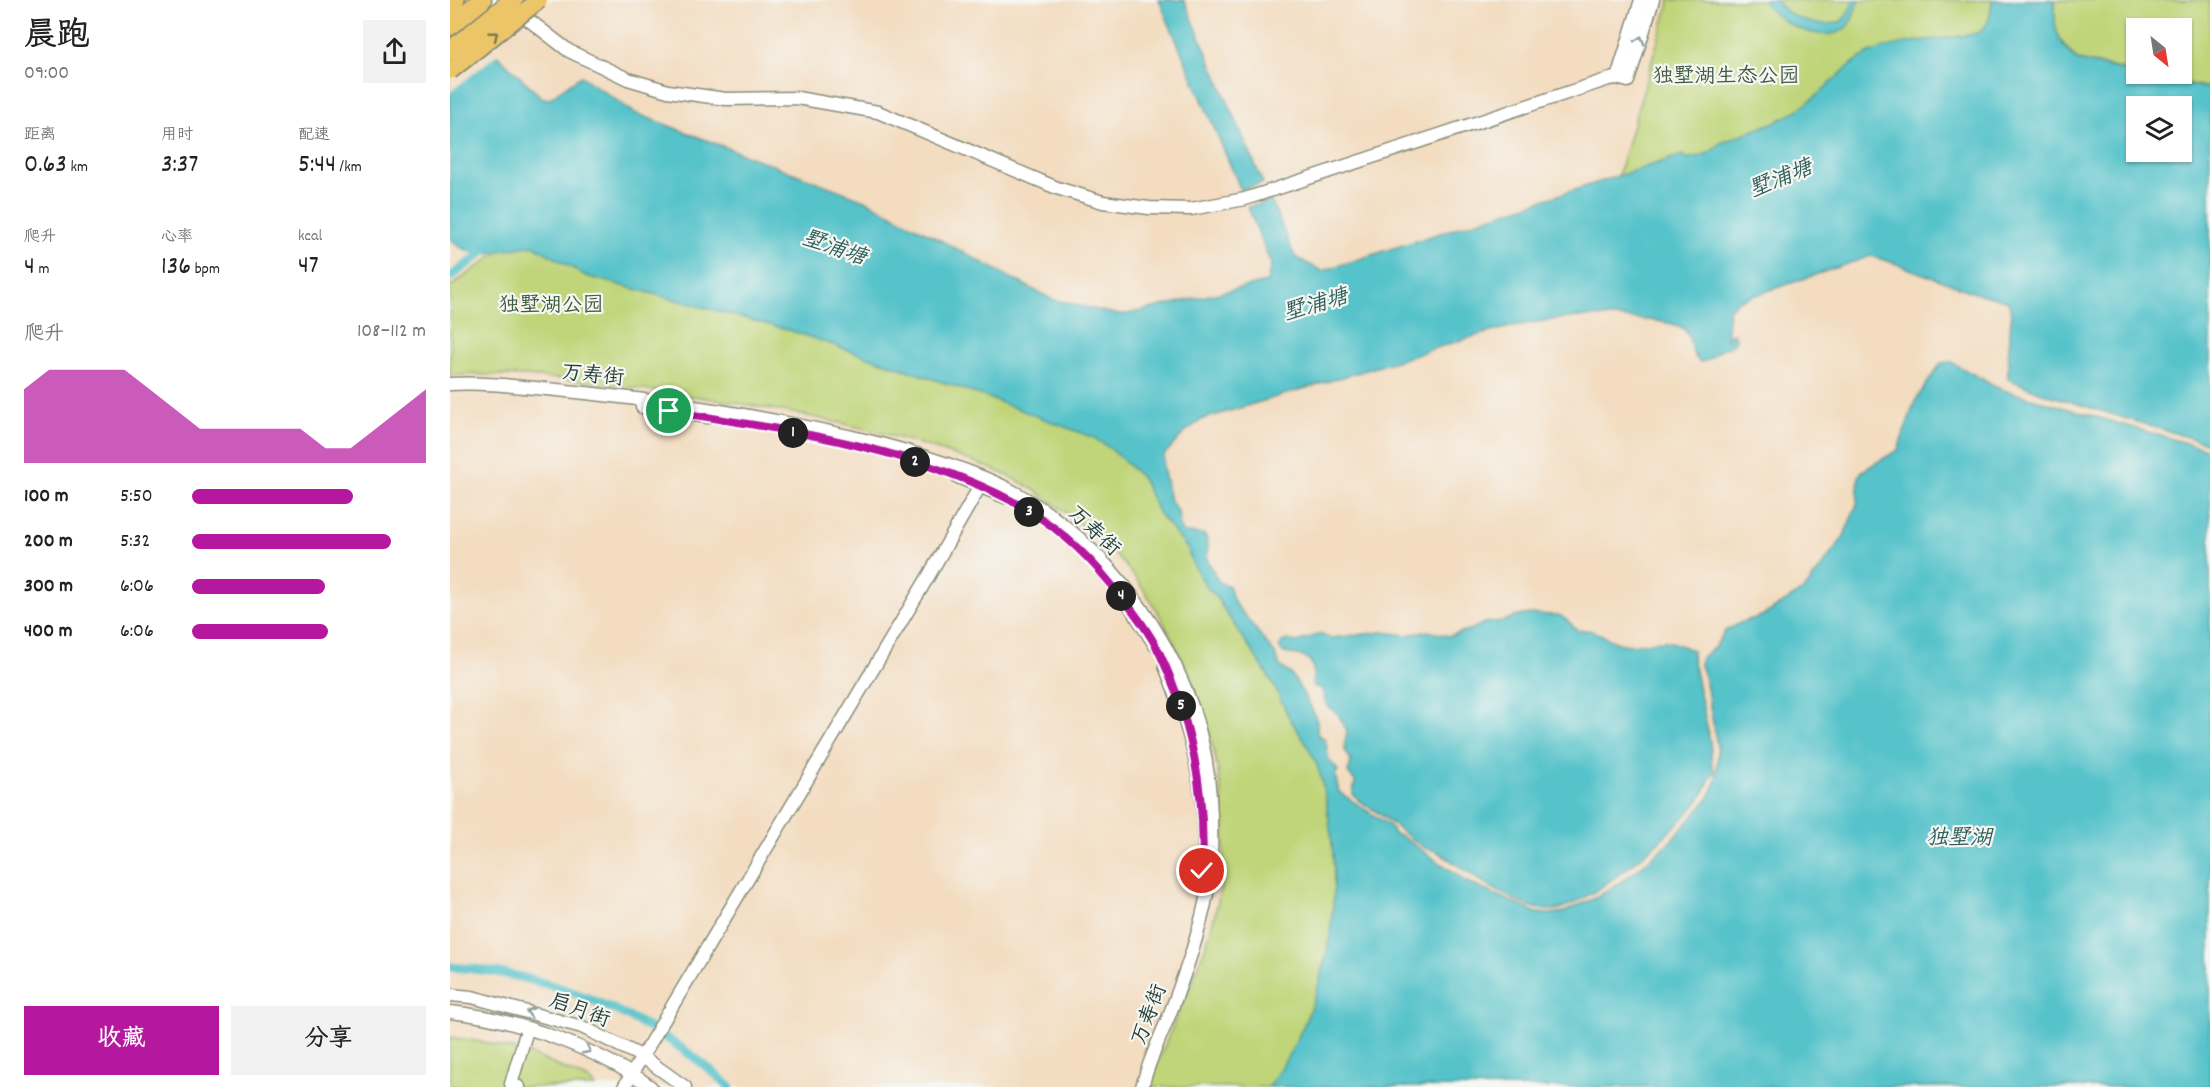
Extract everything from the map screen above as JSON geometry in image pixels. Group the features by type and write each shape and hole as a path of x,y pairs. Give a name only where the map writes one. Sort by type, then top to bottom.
{"highway":[{"path":"450,26 482,0"},
{"path":"450,51 513,0"}],"main road":[{"path":"450,5 456,0"},
{"path":"450,71 538,0"}],"street":[{"path":"503,0 569,51 628,79 668,91 726,99 797,98 878,112 1057,188 1103,202 1149,208 1191,209 1245,199 1623,79"},
{"path":"1623,79 1641,0"},
{"path":"1623,79 1653,0"},
{"name":"万寿街","path":"450,384 492,384 692,406 793,424 901,448 1028,501 1064,525 1099,556 1148,618 1168,652 1189,701 1204,750 1209,790 1211,862 1205,902 1192,951 1145,1073 1142,1087"},
{"name":"万寿街","path":"450,391 494,390 605,401 732,421 893,454 983,482 1063,534 1093,562 1133,610 1160,653 1182,708 1197,767 1204,841 1198,902 1185,948 1136,1087"},
{"path":"624,1087 983,482"},
{"name":"启月街","path":"450,995 472,997 582,1027 643,1057 686,1087"},
{"name":"启月街","path":"450,1012 468,1014 573,1044 632,1074 651,1087"},
{"path":"519,1087 511,1084 527,1030"}],"green space":[{"name":"独墅湖生态公园","path":"1670,0 2210,0 2210,88 2191,84 2192,18 2126,18 2126,70 2077,60 2060,40 2055,29 2055,1 1779,138 1650,174 1618,176"},
{"name":"独墅湖公园","path":"516,231 1135,444 1166,514 1269,671 1320,768 1338,856 1331,959 1312,1017 1272,1087 1149,1087 1201,957 1218,904 1224,850 1224,825 1213,749 1198,700 1166,626 1147,594 1125,565 1100,540 1031,488 985,466 907,440 789,412 668,392 543,377 450,375 450,287 498,252"},
{"path":"450,1037 488,1043 530,1054 589,1080 596,1087 450,1087"}],"water":[{"path":"1159,0 1184,0 1263,183 1241,190"},
{"path":"1763,0 1775,0 1788,13 1796,17 1824,24 1842,21 1854,0 1860,0 1851,22 1845,29 1825,34 1813,33 1788,24 1769,9"},
{"path":"1992,0 2055,0 2057,33 2064,47 2077,60 2126,71 2126,84 2187,84 2210,89 2210,444 2042,393 2008,379 2011,318 2007,301 1972,292 1871,256 1738,301 1729,309 1726,339 1728,340 1729,335 1733,333 1736,337 1735,341 1730,347 1723,348 1707,360 1700,362 1696,358 1688,334 1681,327 1670,323 1603,316 1539,321 1476,336 1203,419 1186,431 1164,455 1163,467 1170,501 1178,511 1180,528 1184,533 1203,534 1206,537 1207,559 1219,582 1229,586 1234,602 1275,654 1280,666 1292,675 1310,705 1317,721 1317,734 1325,739 1329,760 1338,770 1335,775 1339,792 1390,826 1394,834 1401,836 1471,884 1537,913 1550,914 1564,912 1599,896 1631,875 1672,840 1707,800 1716,780 1718,752 1706,683 1700,665 1701,658 1715,647 1725,631 1764,615 1805,589 1843,538 1857,504 1859,476 1862,471 1898,450 1915,401 1941,363 1951,362 2000,389 2210,450 2210,1087 1268,1087 1303,1026 1316,993 1325,960 1334,890 1333,855 1324,793 1315,760 1290,719 1273,684 1215,595 1207,588 1191,561 1188,549 1159,514 1142,478 1112,450 1094,438 989,398 792,331 586,276 533,245 479,255 460,247 450,239 450,54 485,43 541,97 548,99 581,76 635,113 867,201 1051,299 1115,314 1127,314 1267,282 1271,264 1248,207 1271,201 1295,257 1322,271 1683,155 1684,158 1703,155 1712,151 1719,144 1792,113 1811,101 1852,64 1870,53 1910,42 1978,33 1990,14"},
{"path":"1529,614 1559,615 1578,631 1590,630 1623,644 1666,641 1693,650 1692,657 1715,772 1709,779 1701,798 1692,809 1644,854 1579,901 1551,910 1523,904 1492,888 1438,852 1424,847 1358,800 1353,794 1355,781 1348,773 1351,761 1344,748 1347,731 1338,714 1327,706 1321,688 1312,684 1313,668 1308,659 1284,653 1279,648 1282,642 1287,640 1297,642 1320,634 1331,638 1382,632 1407,635 1428,631 1449,636 1484,623 1504,621"}],"pier":[{"path":"487,41 500,52 450,92 450,51"}],"waterway":[{"path":"450,277 487,246"},
{"path":"450,967 489,971 527,979 564,989 600,1003 636,1020 669,1040 701,1062 730,1087"}],"route":[{"path":"669,411 732,421 893,454 981,485 1017,503 1063,534 1093,562 1133,610 1160,653 1182,708 1197,767 1204,841 1202,871"}],"water label":[{"name":"墅浦塘","path":"1780,177"},
{"name":"墅浦塘","path":"835,246"},
{"name":"墅浦塘","path":"1315,303"},
{"name":"独墅湖","path":"1959,836"}]}
